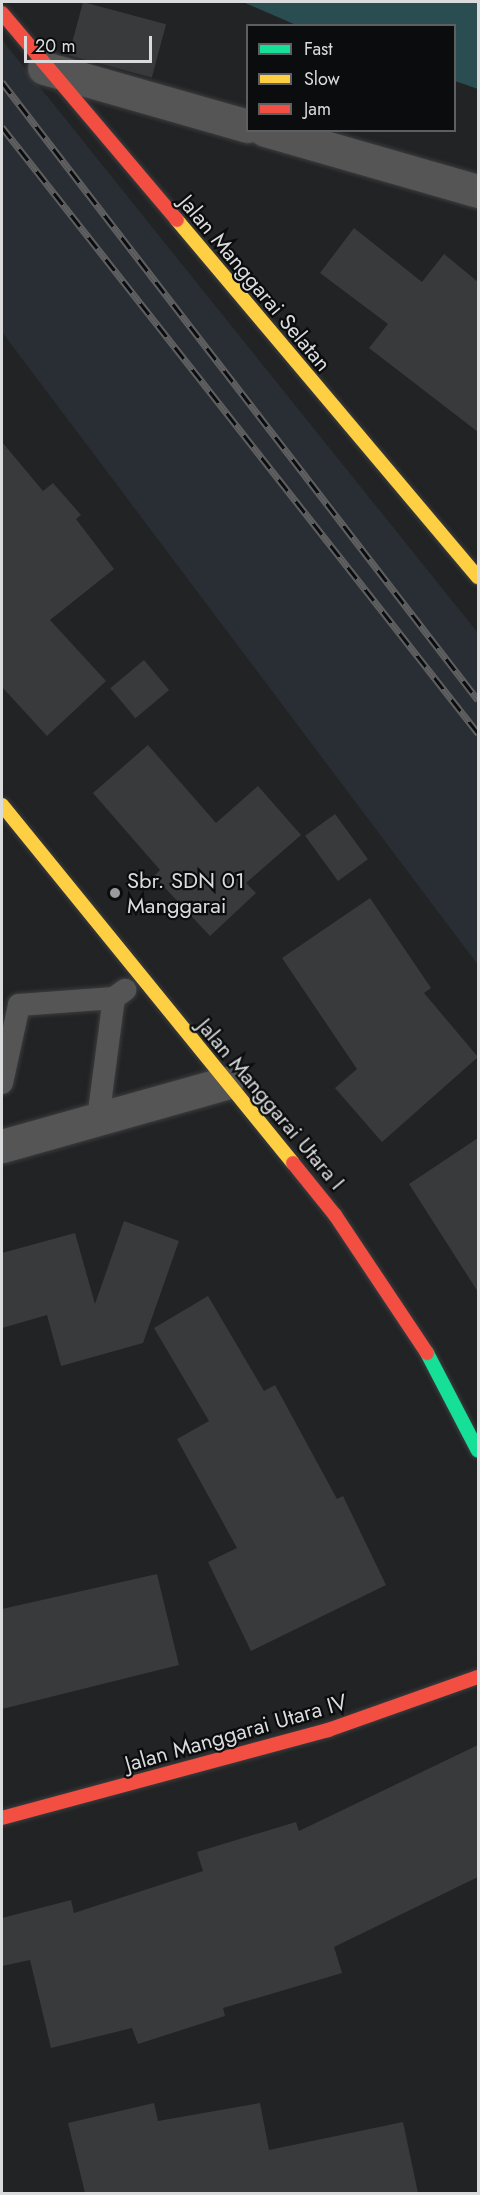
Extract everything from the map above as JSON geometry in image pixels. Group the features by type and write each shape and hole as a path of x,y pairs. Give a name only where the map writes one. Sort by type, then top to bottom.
{"street":[{"name":"Jalan Manggarai Selatan","path":"2,13 44,68 478,577"},
{"path":"44,68 246,125"},
{"path":"272,132 478,190"},
{"name":"Jalan Manggarai Utara I","path":"2,805 335,1215 426,1351 478,1451"},
{"path":"2,1146 226,1083"},
{"name":"Jalan Manggarai Utara IV","path":"2,1818 328,1730 478,1677"}],"lane":[{"path":"2,1083 19,1005 114,998 141,978"},
{"path":"98,1119 114,998"}],"shaded area":[{"path":"2,40 478,633 478,965 2,332"}],"water":[{"path":"243,2 478,2 478,89 456,81 456,24 294,24"}],"building":[{"path":"83,2 166,24 152,77 69,55"},
{"path":"354,228 422,282 444,254 478,282 478,432 369,348 388,324 320,273"},
{"path":"2,442 43,491 53,483 81,515 76,519 114,569 50,620 106,681 47,736 2,687"},
{"path":"144,660 169,690 135,718 110,688"},
{"path":"148,745 216,823 258,786 301,835 246,883 256,893 210,936 154,876 160,870 93,793"},
{"path":"335,814 368,859 338,881 305,836"},
{"path":"370,898 431,988 424,993 478,1057 382,1142 335,1088 357,1069 282,958"},
{"path":"478,1138 478,1292 409,1184"},
{"path":"124,1221 179,1241 143,1343 61,1366 47,1315 2,1328 2,1253 75,1233 95,1304"},
{"path":"208,1296 264,1391 275,1385 337,1499 343,1496 386,1585 251,1651 208,1562 237,1548 177,1439 209,1421 154,1328"},
{"path":"157,1574 179,1665 2,1709 2,1609"},
{"path":"478,1745 478,1877 334,1947 342,1973 223,2008 225,2016 138,2044 132,2028 51,2048 30,1960 2,1966 2,1918 71,1900 74,1913 203,1871 197,1852 296,1822 299,1831"},
{"path":"154,2103 158,2121 260,2103 269,2150 403,2122 418,2193 85,2193 68,2123"}],"railway":[{"path":"2,82 478,700"},
{"path":"2,127 478,733"}],"traffic: fast":[{"path":"427,1353 478,1451"}],"traffic: slow":[{"path":"177,220 478,577"},
{"path":"2,805 293,1163"}],"traffic: jam":[{"path":"2,13 177,220"},
{"path":"293,1163 335,1215 427,1353"},
{"path":"2,1818 328,1730 478,1677"}],"place":[{"name":"Sbr. SDN 01 Manggarai","path":"115,893"}]}
